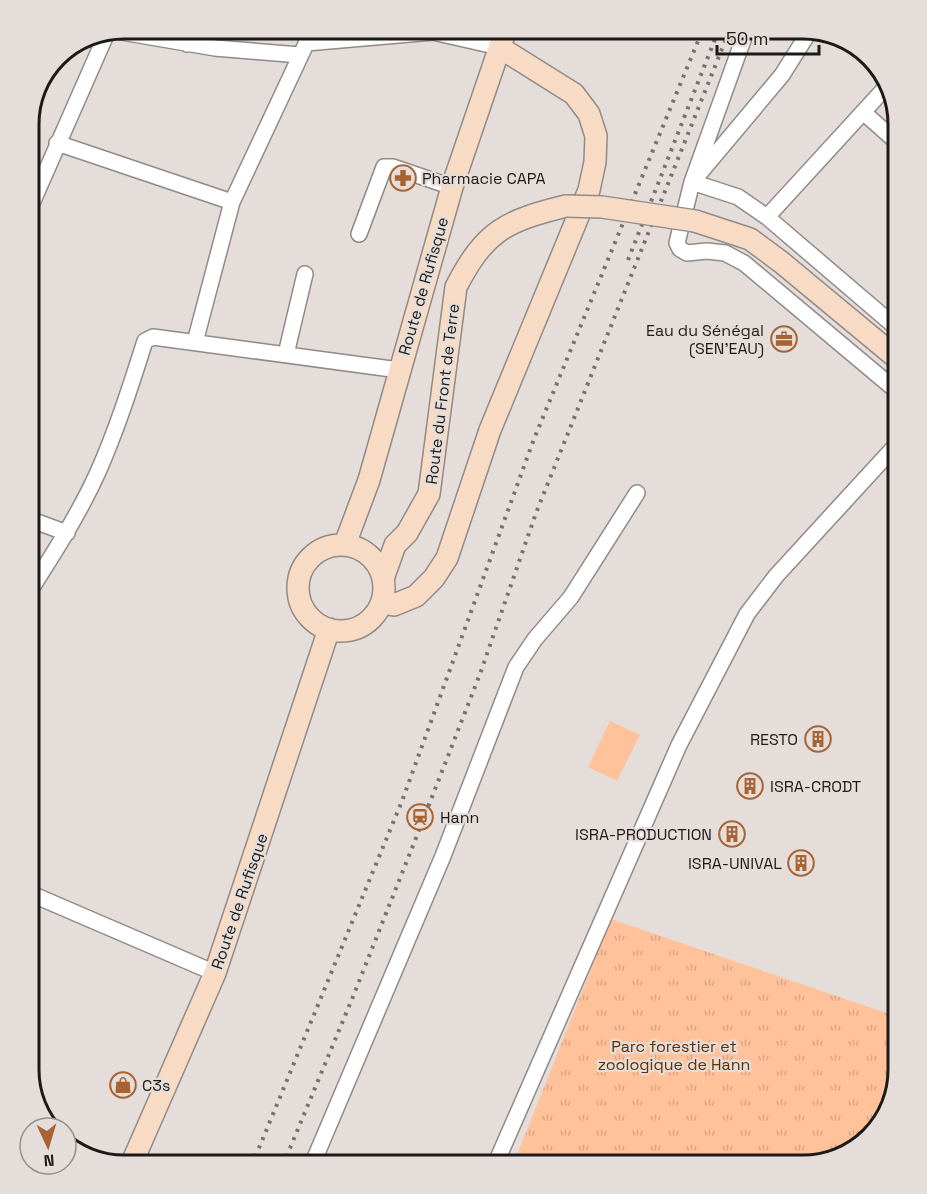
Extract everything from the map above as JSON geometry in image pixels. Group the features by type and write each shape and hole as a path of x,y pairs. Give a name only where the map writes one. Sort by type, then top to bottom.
{"main road":[{"name":"Route de Rufisque","path":"345,544 369,480 452,187 502,39"},
{"path":"382,603 394,604 416,596 434,578 447,558 490,430 589,190 596,162 596,136 590,114 574,94 503,39"},
{"name":"Route du Front de Terre","path":"384,576 395,545 408,533 429,494 456,287 482,244 503,228 530,215 566,206 602,207 695,221 750,239 781,261 888,351"},
{"path":"345,544 366,552 375,560 384,576 382,603 366,623 355,629 342,631 329,629 316,623 306,613 300,601 298,586 300,573 308,560 318,551 331,545 345,544"},
{"path":"366,552 395,545"},
{"name":"Route de Rufisque","path":"135,1155 215,973 329,629"}],"street":[{"path":"157,39 215,48 344,39"},
{"path":"187,44 189,39"},
{"path":"743,39 692,182 677,243 680,249 687,253 707,251 725,254 744,262 888,384"},
{"path":"692,182 782,75 805,39"},
{"path":"39,186 103,42"},
{"path":"195,342 232,202 306,42"},
{"path":"767,217 881,92"},
{"path":"863,112 888,134"},
{"path":"57,143 232,202"},
{"path":"359,234 384,167 393,167 452,187"},
{"path":"692,182 738,197 767,217 888,320"},
{"path":"286,354 305,274"},
{"path":"39,576 67,533 98,473 146,341 153,337 399,370"},
{"path":"499,1155 679,746 747,614 776,576 888,454"},
{"path":"316,1155 443,856 516,667 535,639 571,597 637,494"},
{"path":"39,523 67,533"},
{"path":"39,898 215,973"}],"green space":[{"path":"610,721 640,735 617,781 588,767"},
{"name":"Parc forestier et zoologique de Hann","path":"611,919 888,1014 888,1070 885,1092 879,1108 867,1126 841,1146 803,1155 517,1155"}],"railway":[{"path":"256,1155 402,801 534,439 699,39"},
{"path":"628,260 715,39"},
{"path":"287,1155 416,838 480,674 536,513 726,39"}],"place":[{"name":"Pharmacie CAPA","path":"403,178"},
{"name":"Eau du Sénégal (SEN'EAU)","path":"784,339"},
{"name":"RESTO","path":"818,739"},
{"name":"ISRA-CRODT","path":"750,786"},
{"name":"Hann","path":"420,817"},
{"name":"ISRA-PRODUCTION","path":"732,834"},
{"name":"ISRA-UNIVAL","path":"801,863"},
{"name":"C3s","path":"123,1085"}]}
